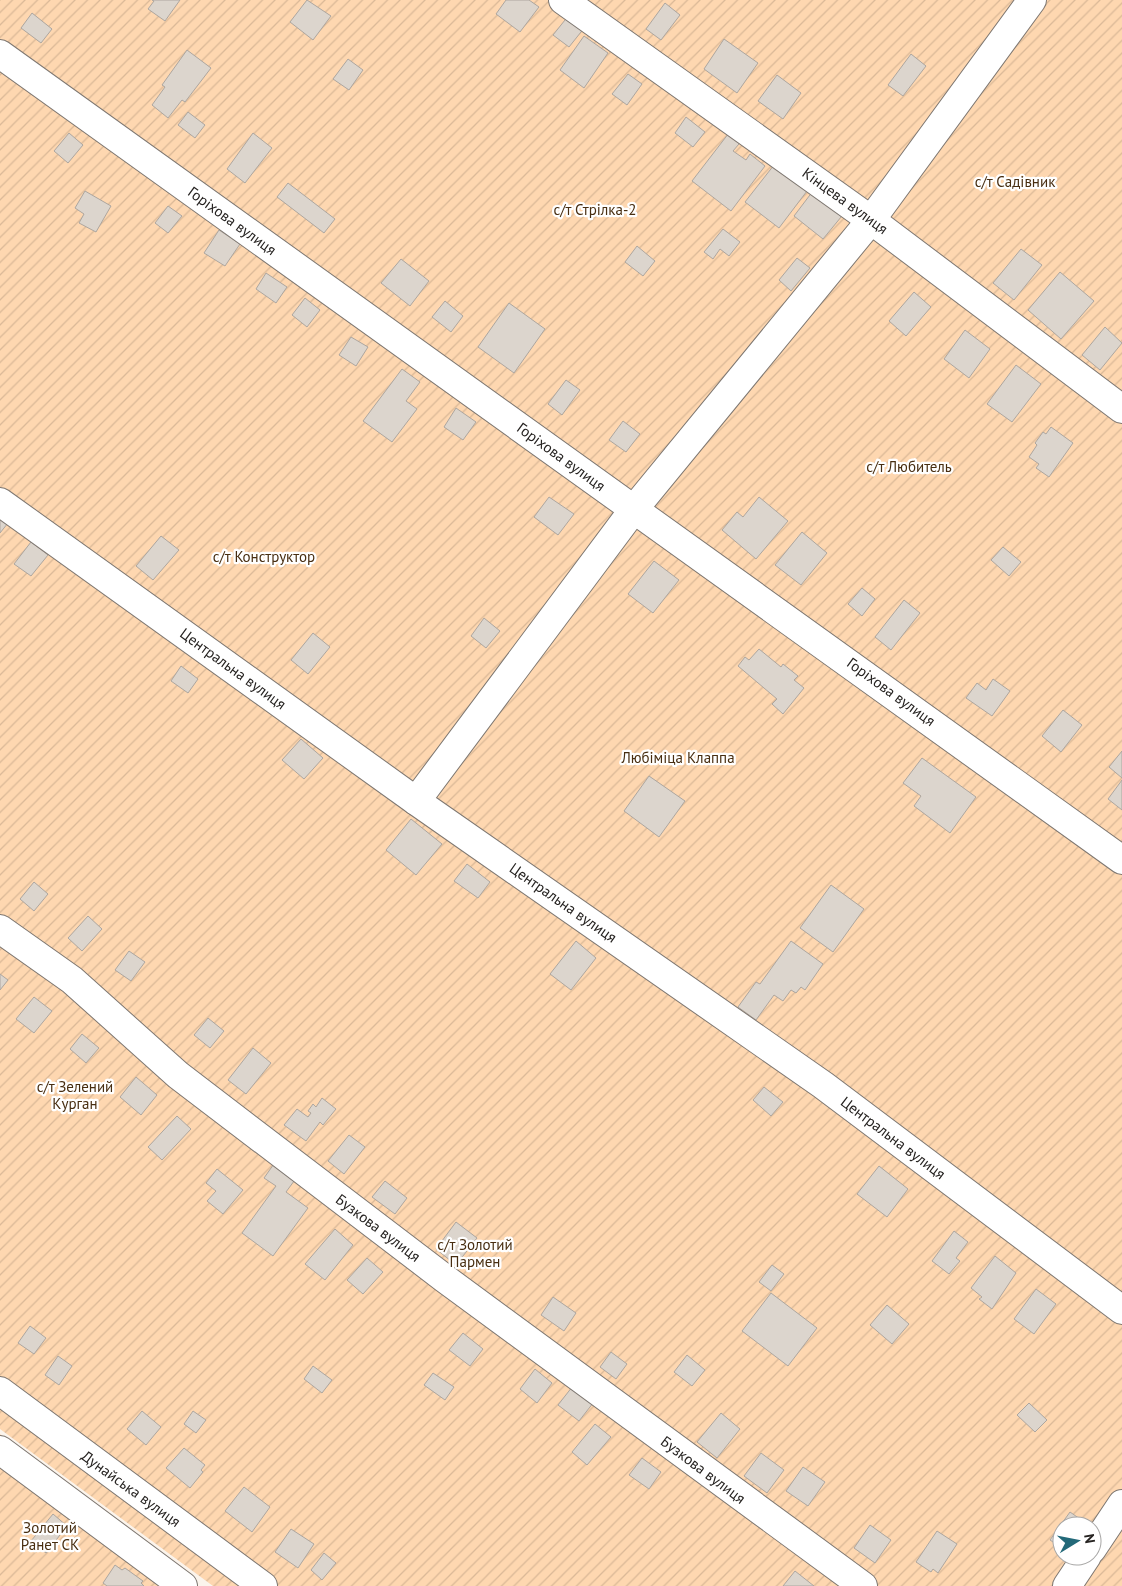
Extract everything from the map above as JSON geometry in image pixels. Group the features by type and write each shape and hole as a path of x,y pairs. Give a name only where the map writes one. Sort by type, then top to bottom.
{"street":[{"name":"Кінцева вулиця","path":"563,0 871,220 1122,409"},
{"path":"416,801 634,509 871,220 1032,0"},
{"name":"Горіхова вулиця","path":"0,54 1122,860"},
{"name":"Центральна вулиця","path":"0,502 416,801 823,1085 1122,1310"},
{"name":"Бузкова вулиця","path":"0,929 72,980 186,1081 452,1284 863,1586"},
{"name":"Дунайська вулиця","path":"0,1390 263,1586"},
{"path":"0,1450 183,1586"},
{"path":"1102,1534 1122,1504"},
{"path":"1067,1586 1080,1566"}],"green space":[{"path":"0,0 1122,0 1122,1586 213,1586 0,1429"},
{"name":"Золотий Ранет СК","path":"0,1434 103,1518 195,1586 0,1586"}],"building":[{"path":"152,0 180,0 165,21 148,9 154,1"},
{"path":"307,0 331,16 313,40 290,22"},
{"path":"506,0 529,0 539,7 520,32 496,14"},
{"path":"665,3 680,15 661,40 646,29"},
{"path":"32,13 52,29 41,43 21,28"},
{"path":"569,15 585,27 569,47 553,35"},
{"path":"584,36 608,53 584,88 560,70"},
{"path":"724,39 758,63 737,93 704,69"},
{"path":"187,50 211,68 185,102 182,100 168,118 152,105 165,87 162,85"},
{"path":"911,54 926,66 903,96 888,85"},
{"path":"348,59 363,70 349,90 333,79"},
{"path":"628,74 642,84 627,105 612,94"},
{"path":"777,75 801,93 783,119 758,101"},
{"path":"188,112 205,125 195,138 178,125"},
{"path":"686,117 705,132 693,147 675,133"},
{"path":"732,129 744,138 733,151 746,160 750,154 765,166 731,211 692,181"},
{"path":"69,133 83,145 68,163 54,151"},
{"path":"253,133 272,148 245,183 227,169"},
{"path":"774,165 807,191 779,228 745,202"},
{"path":"288,183 335,219 324,233 277,197"},
{"path":"816,187 846,211 823,239 794,216"},
{"path":"85,191 111,206 96,232 79,223 84,214 75,208"},
{"path":"168,206 182,216 168,233 155,223"},
{"path":"723,229 740,242 729,256 720,249 713,259 704,252"},
{"path":"219,230 240,244 225,266 204,253"},
{"path":"637,246 655,261 643,276 625,262"},
{"path":"1021,249 1042,265 1014,300 993,283"},
{"path":"797,258 810,268 791,291 779,280"},
{"path":"401,259 429,281 410,306 381,283"},
{"path":"1060,272 1094,301 1061,339 1028,310"},
{"path":"266,273 287,287 276,303 256,289"},
{"path":"914,292 931,307 906,336 889,321"},
{"path":"305,298 320,310 307,327 292,315"},
{"path":"445,301 463,316 451,332 432,317"},
{"path":"509,303 545,329 514,373 478,347"},
{"path":"1105,327 1122,343 1100,370 1082,355"},
{"path":"965,330 990,349 969,378 944,359"},
{"path":"351,337 368,347 356,366 339,355"},
{"path":"1016,365 1041,384 1012,422 987,404"},
{"path":"402,369 420,382 406,401 417,409 392,442 363,421"},
{"path":"566,380 580,390 562,415 548,404"},
{"path":"456,408 476,422 463,440 444,427"},
{"path":"623,421 640,434 626,452 609,440"},
{"path":"1051,427 1073,443 1049,477 1036,468 1039,464 1029,457 1037,445 1035,443 1043,432 1046,434"},
{"path":"549,497 574,514 558,535 534,517"},
{"path":"759,497 788,521 756,559 722,530 737,512 743,517"},
{"path":"0,509 12,518 0,533"},
{"path":"802,532 827,553 801,585 775,565"},
{"path":"161,536 179,550 153,580 136,566"},
{"path":"31,542 48,555 31,576 14,564"},
{"path":"1003,547 1021,562 1009,576 991,560"},
{"path":"654,561 679,580 653,613 628,594"},
{"path":"862,588 875,599 862,616 848,604"},
{"path":"904,600 920,613 891,650 875,637"},
{"path":"484,618 500,631 486,648 471,636"},
{"path":"313,633 330,647 308,674 291,660"},
{"path":"759,649 781,667 783,664 798,676 794,680 804,688 783,714 772,704 777,699 738,666 745,657 749,660"},
{"path":"181,666 198,679 188,693 171,681"},
{"path":"993,679 1010,691 992,716 966,698 977,683 986,690"},
{"path":"1063,710 1082,725 1061,752 1042,736"},
{"path":"301,739 323,758 304,779 282,760"},
{"path":"1122,751 1122,778 1109,767"},
{"path":"922,758 976,797 950,833 914,806 921,796 903,783"},
{"path":"649,776 685,801 659,837 624,811"},
{"path":"1122,780 1122,810 1108,799"},
{"path":"411,819 442,844 416,875 386,850"},
{"path":"467,864 490,882 478,898 454,881"},
{"path":"34,882 48,894 34,911 20,899"},
{"path":"831,885 864,909 833,952 800,928"},
{"path":"88,916 102,929 82,951 68,938"},
{"path":"576,941 596,958 571,990 550,974"},
{"path":"791,941 823,964 805,990 801,987 796,993 791,990 783,1001 774,995 756,1020 738,1007 756,982 760,984"},
{"path":"129,951 145,962 131,981 115,970"},
{"path":"0,974 8,980 0,990"},
{"path":"34,997 52,1011 34,1033 16,1019"},
{"path":"208,1018 224,1031 210,1048 194,1035"},
{"path":"82,1034 99,1048 86,1063 70,1049"},
{"path":"253,1048 271,1063 246,1094 228,1080"},
{"path":"136,1077 157,1095 141,1115 120,1097"},
{"path":"764,1087 783,1102 771,1116 753,1100"},
{"path":"322,1098 336,1109 323,1125 320,1122 306,1141 284,1125 297,1109 308,1117 311,1113 308,1111 313,1104 316,1107"},
{"path":"177,1116 191,1129 162,1160 148,1147"},
{"path":"349,1135 365,1147 344,1174 328,1161"},
{"path":"276,1161 297,1177 286,1192 308,1208 273,1256 242,1233 276,1186 264,1178"},
{"path":"879,1166 908,1189 887,1217 857,1194"},
{"path":"217,1169 243,1190 223,1214 207,1201 216,1191 206,1183"},
{"path":"385,1181 407,1198 395,1214 372,1197"},
{"path":"456,1222 477,1238 456,1265 436,1249"},
{"path":"335,1229 353,1245 325,1280 305,1264"},
{"path":"954,1231 968,1242 956,1258 960,1261 949,1274 932,1261"},
{"path":"995,1256 1016,1273 992,1309 979,1299 982,1297 971,1288"},
{"path":"367,1258 383,1272 363,1294 347,1280"},
{"path":"772,1265 784,1274 771,1291 759,1282"},
{"path":"1036,1289 1056,1304 1034,1334 1014,1319"},
{"path":"771,1293 817,1328 788,1366 742,1331"},
{"path":"553,1297 576,1313 564,1331 541,1315"},
{"path":"887,1305 909,1324 892,1344 870,1325"},
{"path":"30,1326 46,1338 34,1354 18,1343"},
{"path":"463,1333 483,1349 470,1366 449,1350"},
{"path":"611,1352 627,1364 616,1379 600,1367"},
{"path":"687,1355 705,1370 692,1386 674,1372"},
{"path":"58,1356 72,1366 59,1385 45,1375"},
{"path":"313,1366 332,1380 322,1393 304,1379"},
{"path":"535,1369 552,1383 537,1403 520,1389"},
{"path":"433,1373 454,1387 445,1400 424,1385"},
{"path":"576,1382 597,1398 579,1421 558,1405"},
{"path":"1029,1403 1047,1420 1035,1432 1017,1415"},
{"path":"142,1411 161,1427 146,1445 127,1429"},
{"path":"193,1411 206,1420 196,1433 184,1424"},
{"path":"721,1413 740,1429 717,1458 697,1442"},
{"path":"595,1424 611,1437 587,1465 572,1452"},
{"path":"184,1448 205,1465 201,1470 203,1472 190,1488 166,1468"},
{"path":"761,1453 784,1470 767,1493 744,1476"},
{"path":"642,1458 661,1472 649,1489 629,1475"},
{"path":"803,1467 825,1482 808,1506 786,1491"},
{"path":"244,1487 270,1507 252,1532 225,1511"},
{"path":"1070,1512 1076,1516 1067,1516"},
{"path":"53,1514 67,1526 46,1553 31,1541"},
{"path":"870,1525 891,1540 875,1563 854,1548"},
{"path":"291,1529 314,1544 298,1568 275,1552"},
{"path":"937,1531 957,1544 938,1573 933,1569 931,1572 916,1562"},
{"path":"324,1553 336,1563 322,1580 311,1570"},
{"path":"115,1565 122,1570 125,1568 143,1581 141,1583 144,1586 107,1586 103,1583"},
{"path":"795,1571 814,1586 783,1586"}],"park label":[{"name":"с/т Садівник","path":"1015,182"},
{"name":"с/т Стрілка-2","path":"595,210"},
{"name":"с/т Любитель","path":"909,467"},
{"name":"с/т Конструктор","path":"264,557"},
{"name":"Любіміца Клаппа","path":"678,758"},
{"name":"с/т Зелений Курган","path":"75,1096"},
{"name":"с/т Золотий Пармен","path":"475,1254"}]}
